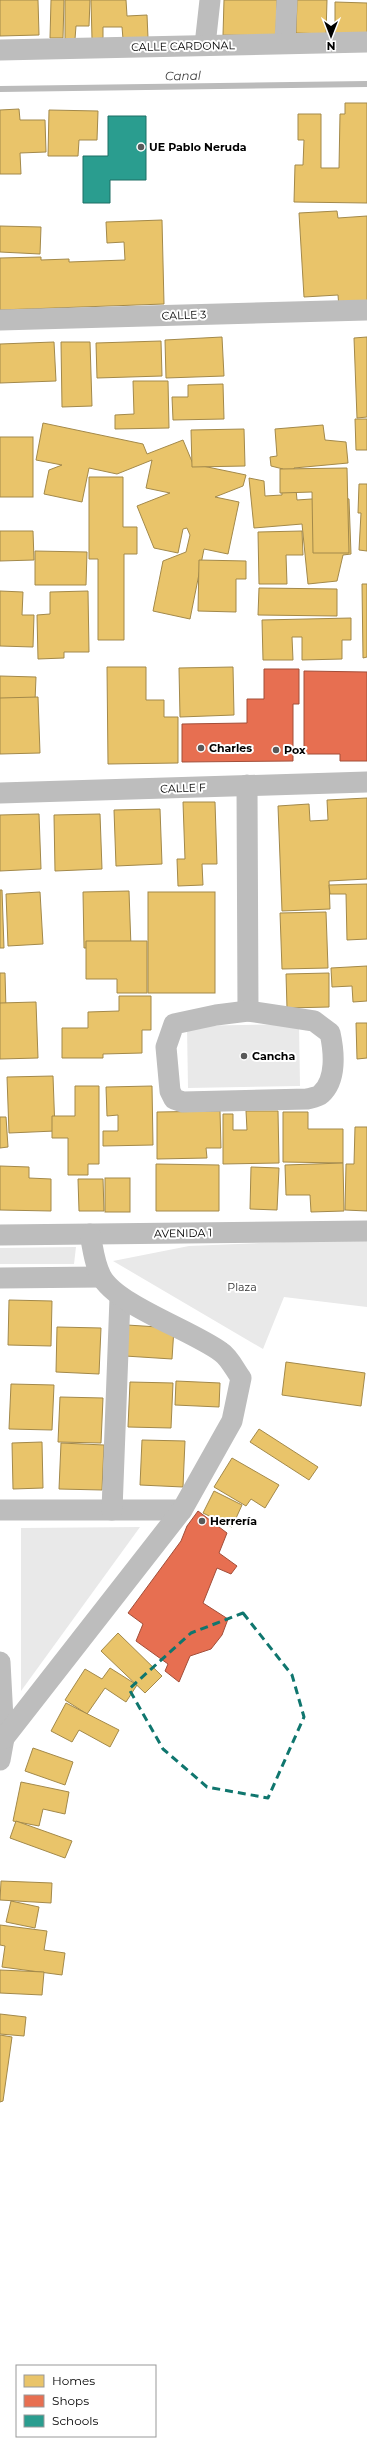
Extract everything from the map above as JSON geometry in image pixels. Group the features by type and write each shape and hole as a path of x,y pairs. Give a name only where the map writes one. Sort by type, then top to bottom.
{"street":[{"path":"205,45 210,0"},
{"path":"285,43 287,0"},
{"name":"CALLE CARDONAL","path":"0,50 367,42"},
{"name":"CALLE 3","path":"0,320 367,310"},
{"name":"CALLE F","path":"0,793 367,782"},
{"path":"247,785 248,1012"},
{"path":"248,1012 314,1021 330,1033 334,1053 329,1084 321,1095 307,1099 184,1102 174,1099 170,1091 166,1047 174,1024 216,1015 248,1012"},
{"name":"AVENIDA 1","path":"0,1236 367,1231"},
{"path":"2,1738 182,1510 232,1421 241,1378 222,1352 182,1328 120,1298 101,1276 94,1256 90,1234"},
{"path":"0,1278 101,1276"},
{"path":"112,1510 120,1298"},
{"path":"0,1510 182,1510"},
{"path":"0,1662 2,1738 0,1760"}],"highlighted area":[{"path":"243,1613 292,1675 304,1717 268,1798 207,1787 163,1749 129,1689 191,1633"}],"green space":[{"name":"Cancha","path":"299,1024 300,1086 188,1088 187,1026"},
{"name":"Plaza","path":"332,1240 367,1241 367,1307 284,1297 263,1349 113,1261 189,1246"},
{"path":"76,1247 74,1264 0,1264 0,1248"},
{"path":"140,1527 21,1691 21,1528"}],"building: Homes":[{"path":"0,0 38,0 39,35 0,36"},
{"path":"51,0 64,0 63,38 50,38"},
{"path":"65,0 90,0 89,26 76,26 75,39 65,39"},
{"path":"91,0 126,0 127,16 147,15 148,38 123,39 122,27 103,27 103,38 92,39"},
{"path":"224,0 277,0 276,36 223,35"},
{"path":"297,0 327,0 326,34 296,33"},
{"path":"335,2 367,3 367,34 335,34"},
{"path":"345,103 367,103 367,203 294,202 295,165 303,165 304,140 298,140 298,114 321,114 321,168 339,168 340,114 345,114"},
{"path":"19,109 20,120 45,120 46,152 20,153 21,174 0,174 0,110"},
{"path":"49,110 98,111 97,140 79,140 78,156 48,156"},
{"path":"337,211 338,218 367,216 367,306 339,308 338,295 304,297 299,213"},
{"path":"162,220 164,304 0,310 0,258 41,257 41,260 69,259 69,262 125,260 124,242 107,243 106,222"},
{"path":"0,226 41,227 40,254 0,252"},
{"path":"222,337 224,376 166,378 165,340"},
{"path":"367,337 367,417 357,418 354,338"},
{"path":"161,341 162,376 97,378 96,343"},
{"path":"54,342 56,381 0,383 0,344"},
{"path":"61,342 90,342 92,406 62,407"},
{"path":"133,381 168,381 169,428 115,429 115,415 134,414"},
{"path":"223,384 224,419 173,420 172,397 188,397 188,385"},
{"path":"355,419 367,419 367,450 356,450"},
{"path":"43,423 143,444 147,454 183,440 193,464 246,475 243,486 215,497 239,502 228,554 204,549 190,619 153,611 163,561 186,552 190,535 187,528 183,529 178,553 154,548 137,506 170,493 146,488 152,460 117,474 89,468 82,502 44,494 49,470 62,465 36,460"},
{"path":"323,425 325,440 346,442 348,463 294,468 297,500 340,497 349,499 351,554 343,555 337,581 308,584 302,524 254,528 249,478 264,481 265,496 282,495 281,481 283,469 271,466 270,457 277,456 275,429"},
{"path":"244,429 245,466 192,467 191,430"},
{"path":"0,437 33,437 33,497 0,497"},
{"path":"347,468 349,553 313,553 312,492 280,493 280,469"},
{"path":"89,477 123,477 123,527 137,527 137,554 124,554 124,640 98,640 98,559 89,559"},
{"path":"359,484 367,484 367,551 359,550 361,513 358,513"},
{"path":"0,531 33,531 34,560 0,561"},
{"path":"302,531 303,555 286,555 287,584 259,584 258,532"},
{"path":"35,551 87,552 86,585 35,585"},
{"path":"199,560 246,561 246,579 236,579 236,612 198,611"},
{"path":"362,584 367,584 367,657 363,658"},
{"path":"259,588 337,589 337,616 258,615"},
{"path":"0,591 23,592 22,615 34,615 33,647 0,646"},
{"path":"88,591 89,652 64,652 64,658 38,659 37,615 50,614 50,592"},
{"path":"351,618 351,640 342,640 342,659 302,660 302,637 292,637 293,660 263,660 262,620"},
{"path":"107,667 146,667 146,700 164,700 164,717 178,717 178,763 108,764"},
{"path":"233,667 234,715 180,717 179,668"},
{"path":"0,676 36,677 35,701 0,700"},
{"path":"38,697 40,753 0,754 0,698"},
{"path":"367,798 367,879 329,881 330,909 282,911 278,806 309,804 310,821 328,820 327,800"},
{"path":"183,802 215,802 217,864 202,864 203,885 178,886 177,859 185,859"},
{"path":"160,809 162,864 116,866 114,810"},
{"path":"39,814 41,869 0,871 0,815"},
{"path":"100,814 102,869 55,871 54,815"},
{"path":"367,884 367,939 347,940 346,894 330,894 329,885"},
{"path":"0,890 2,890 4,948 0,948"},
{"path":"129,891 131,947 84,948 83,892"},
{"path":"40,892 43,944 8,946 6,894"},
{"path":"148,892 215,892 215,993 148,993"},
{"path":"326,912 328,968 282,969 280,913"},
{"path":"86,941 147,941 147,993 117,993 117,979 86,979"},
{"path":"367,966 367,1001 353,1002 352,986 332,987 331,968"},
{"path":"0,973 5,973 6,1010 0,1010"},
{"path":"329,973 329,1007 287,1008 286,974"},
{"path":"119,996 151,996 151,1030 142,1030 142,1053 103,1054 103,1058 62,1058 62,1028 88,1028 88,1012 119,1011"},
{"path":"36,1002 38,1058 0,1059 0,1003"},
{"path":"356,1023 367,1023 367,1058 357,1059"},
{"path":"53,1076 55,1131 9,1133 7,1077"},
{"path":"75,1086 99,1086 99,1164 88,1164 88,1175 68,1175 68,1138 52,1138 52,1116 75,1116"},
{"path":"152,1086 153,1145 103,1146 103,1131 118,1131 118,1115 107,1116 106,1087"},
{"path":"220,1111 221,1148 206,1148 207,1158 157,1159 157,1112"},
{"path":"246,1111 278,1111 279,1163 223,1164 223,1114 233,1114 233,1130 247,1130"},
{"path":"283,1112 308,1112 308,1129 343,1129 343,1163 283,1162"},
{"path":"0,1117 6,1117 8,1147 0,1148"},
{"path":"355,1127 367,1127 367,1211 345,1210 346,1164 354,1164"},
{"path":"343,1163 344,1211 311,1212 310,1195 286,1195 285,1165"},
{"path":"156,1164 219,1165 219,1211 156,1211"},
{"path":"0,1166 29,1167 29,1178 51,1179 51,1211 0,1210"},
{"path":"251,1167 279,1168 277,1210 250,1209"},
{"path":"105,1178 130,1178 130,1212 105,1212"},
{"path":"78,1179 103,1179 104,1211 79,1211"},
{"path":"9,1300 52,1301 51,1346 8,1345"},
{"path":"127,1325 174,1328 172,1359 125,1356"},
{"path":"57,1327 101,1328 99,1374 56,1372"},
{"path":"286,1362 365,1373 361,1406 282,1395"},
{"path":"176,1381 220,1383 219,1407 175,1405"},
{"path":"130,1382 173,1383 171,1428 128,1427"},
{"path":"11,1384 54,1385 52,1430 9,1429"},
{"path":"60,1397 103,1398 101,1443 58,1442"},
{"path":"259,1429 318,1467 309,1480 250,1442"},
{"path":"142,1440 185,1441 183,1487 140,1485"},
{"path":"42,1442 43,1488 13,1489 12,1443"},
{"path":"61,1443 104,1445 102,1490 59,1489"},
{"path":"232,1458 279,1485 265,1508 251,1499 246,1506 214,1487"},
{"path":"214,1491 242,1505 232,1527 203,1513"},
{"path":"118,1633 162,1676 145,1693 101,1651"},
{"path":"110,1668 137,1685 126,1702 105,1688 87,1714 65,1700 85,1669 102,1679"},
{"path":"66,1703 119,1730 110,1747 79,1730 72,1742 51,1731"},
{"path":"33,1748 73,1762 65,1785 25,1771"},
{"path":"21,1782 69,1792 65,1814 43,1809 39,1826 13,1821"},
{"path":"16,1821 72,1841 65,1858 10,1838"},
{"path":"1,1881 52,1883 51,1903 0,1900"},
{"path":"11,1901 39,1907 35,1928 6,1922"},
{"path":"0,1925 47,1931 44,1950 65,1953 62,1975 2,1967 5,1946 0,1945"},
{"path":"0,1970 44,1972 42,1995 0,1993"},
{"path":"0,2014 26,2017 24,2036 0,2034"},
{"path":"0,2035 12,2037 3,2101 0,2102"}],"building: Shops":[{"path":"264,669 299,669 299,704 293,704 293,761 182,762 182,724 247,723 247,699 264,699"},
{"path":"304,671 367,672 367,761 340,761 340,754 304,754"},
{"path":"198,1511 227,1533 219,1553 237,1566 231,1574 217,1568 203,1603 228,1619 222,1635 211,1649 190,1656 179,1682 165,1671 168,1664 136,1641 143,1624 128,1613 181,1541 187,1526"}],"building: Schools":[{"path":"108,116 146,116 146,180 110,180 110,203 83,203 83,156 108,156"}],"waterway":[{"name":"Canal","path":"0,89 367,84"}],"place":[{"name":"UE Pablo Neruda","path":"141,147"},
{"name":"Charles","path":"201,748"},
{"name":"Pox","path":"276,750"},
{"name":"Cancha","path":"244,1056"},
{"name":"Herrería","path":"202,1521"}]}
